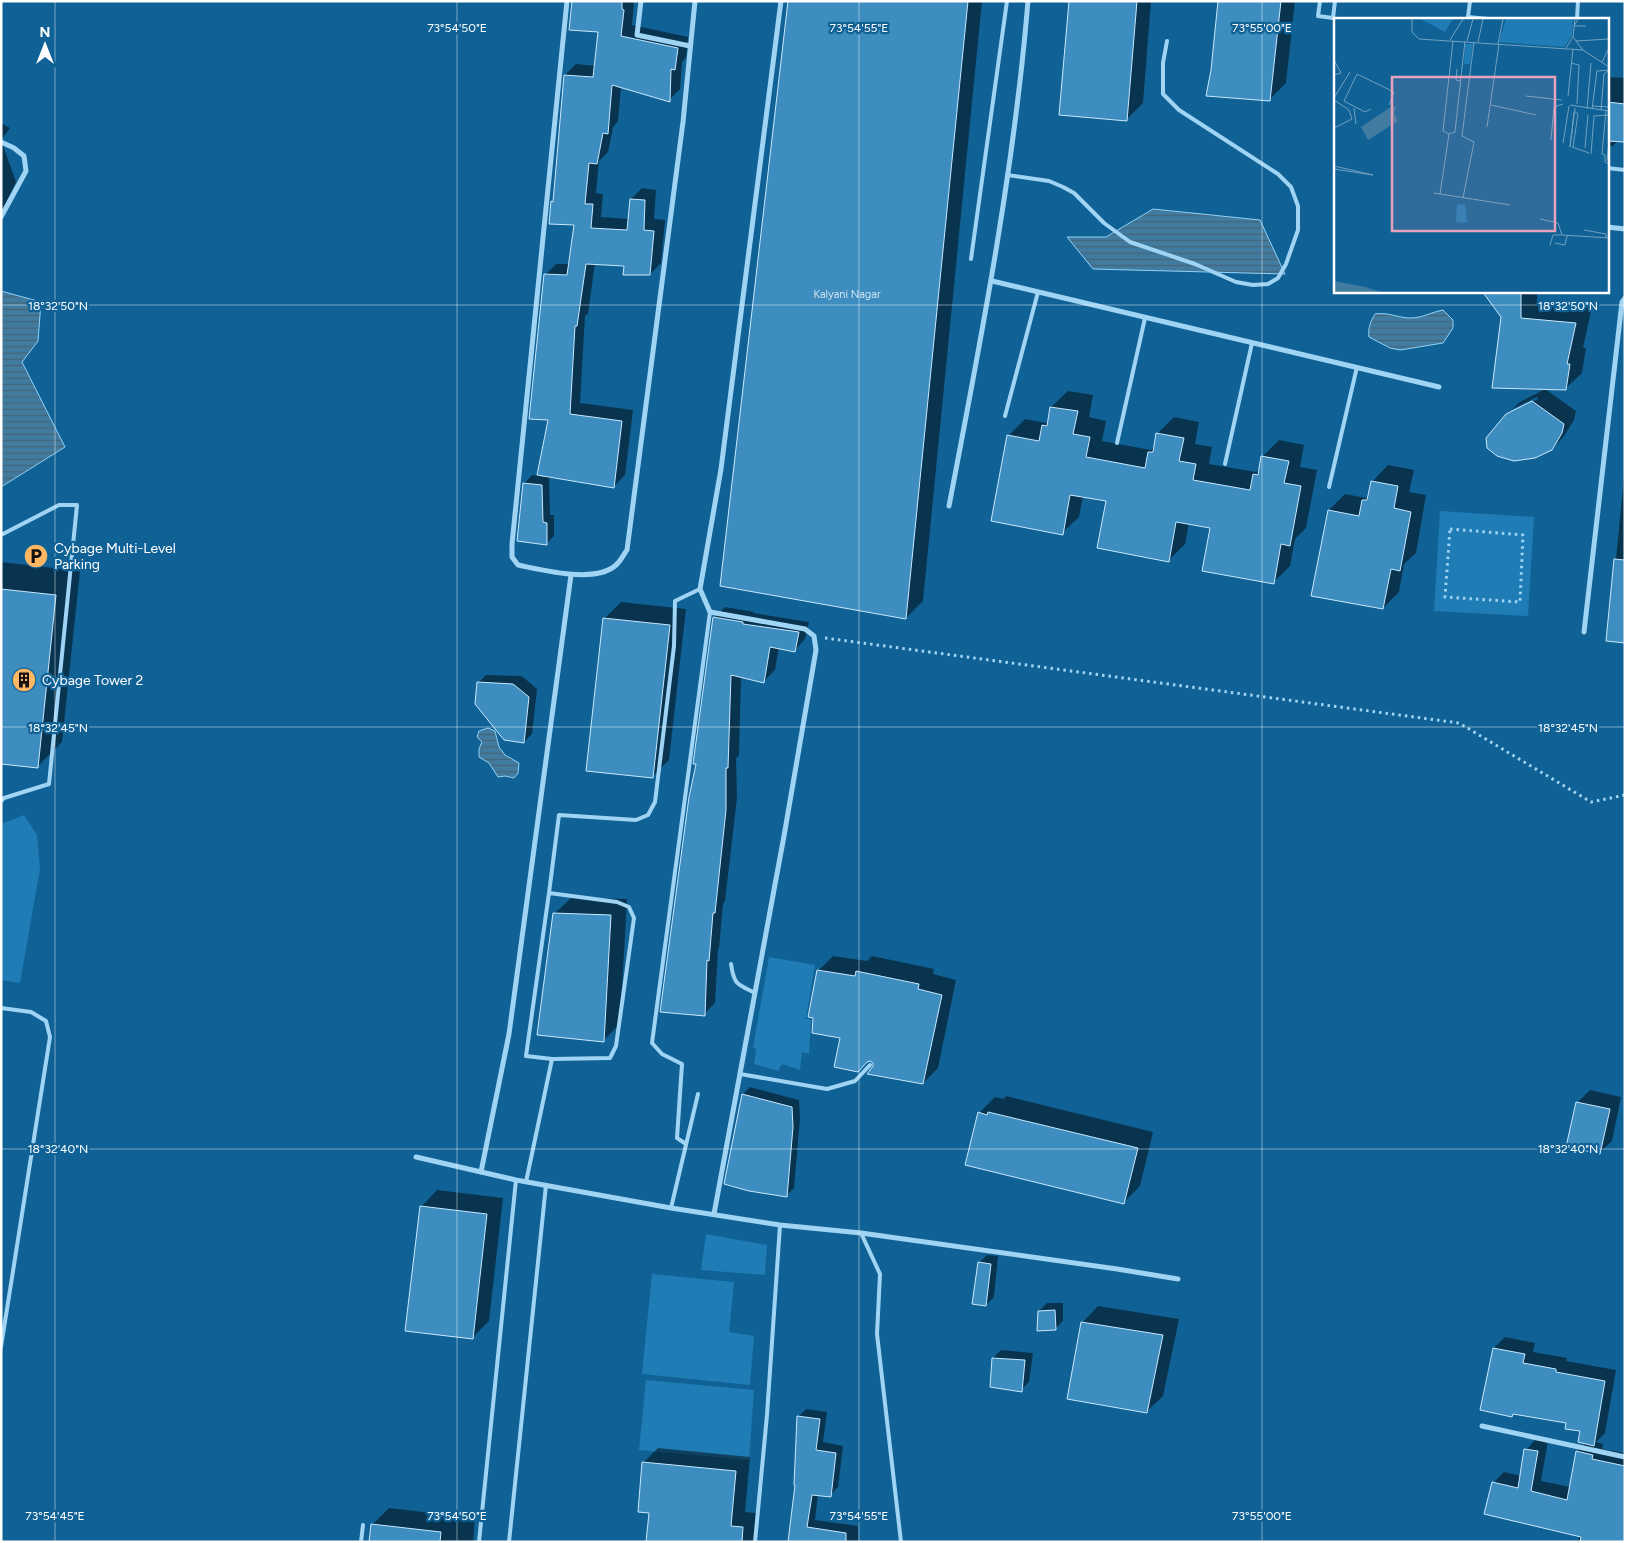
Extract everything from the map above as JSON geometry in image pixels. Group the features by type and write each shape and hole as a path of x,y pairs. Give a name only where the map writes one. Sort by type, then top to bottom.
{"street":[{"path":"567,1 512,557 518,565 571,575 602,572 617,565 627,550 683,122 695,1"},
{"path":"641,1 637,34 690,46"},
{"path":"714,1214 784,836 816,650 814,636 805,629 710,612 700,589 721,469 781,1"},
{"path":"949,506 992,282 1024,50 1028,1"},
{"path":"1,142 24,156 26,171 1,217"},
{"path":"1608,227 1625,229"},
{"path":"992,282 1440,387"},
{"path":"1584,632 1622,302 1625,298"},
{"path":"481,1172 509,1034 571,575"},
{"path":"416,1157 516,1180 671,1208 780,1225 861,1233 1117,1268 1178,1279"},
{"path":"1482,1426 1625,1457"}],"lane":[{"path":"971,259 1007,1"},
{"path":"1320,1 1318,16 1334,18 1335,1"},
{"path":"1470,1 1468,17 1478,18"},
{"path":"1577,18 1578,1"},
{"path":"1007,176 1049,181 1063,187 1074,193 1104,222 1130,242 1195,264 1236,282 1253,285 1268,284 1278,278 1286,264 1298,230 1298,206 1291,187 1278,174 1179,110 1163,94 1162,63 1167,41"},
{"path":"1608,168 1625,170"},
{"path":"1005,416 1038,292"},
{"path":"1117,443 1145,318"},
{"path":"1224,464 1252,343"},
{"path":"1329,487 1357,367"},
{"path":"1,535 59,505 77,505 49,784 4,798 1,801"},
{"path":"549,893 617,902 629,907 634,918 616,1046 610,1058 552,1059 526,1056 559,815 636,820 648,815 655,802 674,646 675,601 700,589"},
{"path":"686,1144 677,1138 682,1064 662,1054 652,1043 710,612"},
{"path":"731,964 733,978 739,985 755,993"},
{"path":"1,1008 31,1012 46,1021 50,1037 1,1347"},
{"path":"526,1182 552,1059"},
{"path":"740,1074 827,1089 855,1080 870,1065"},
{"path":"671,1208 698,1094"},
{"path":"479,1542 516,1180"},
{"path":"509,1542 546,1185"},
{"path":"755,1542 767,1415 780,1225"},
{"path":"861,1233 880,1274 877,1334 901,1542"},
{"path":"361,1542 363,1525"}],"path":[{"path":"1450,529 1523,535 1520,602 1445,597 1450,529"},
{"path":"814,636 1459,723 1591,802 1625,796"}],"shaded area":[{"path":"1153,209 1260,220 1285,274 1093,269 1067,237 1106,237"},
{"path":"1,291 41,302 38,341 22,362 65,447 1,487"},
{"path":"1443,310 1453,320 1453,328 1443,343 1400,350 1390,348 1369,337 1370,325 1375,314 1411,318"},
{"path":"1440,511 1534,517 1528,616 1434,611"},
{"path":"488,728 495,731 499,747 505,755 519,763 518,773 514,778 498,777 489,763 479,757 479,749 482,742 477,737 479,731"},
{"path":"24,815 37,835 40,869 20,983 1,980 1,824"},
{"path":"769,957 815,965 806,1018 811,1020 809,1054 802,1052 800,1070 782,1064 778,1071 754,1064 756,1049 753,1047"},
{"path":"706,1234 767,1245 765,1275 701,1270"},
{"path":"652,1274 734,1282 729,1332 754,1336 750,1385 642,1374"},
{"path":"646,1380 754,1390 749,1460 639,1450"}],"building":[{"path":"572,1 622,1 622,9 624,10 621,36 678,48 675,70 671,69 670,102 612,85 608,134 603,133 597,164 589,163 585,204 593,204 591,228 627,230 630,199 645,200 644,230 654,231 650,275 623,275 624,266 586,264 577,326 575,326 570,414 622,421 614,488 537,475 548,420 529,419 544,274 567,275 574,225 549,224 551,201 553,202 564,75 593,77 598,32 569,30"},
{"path":"788,1 968,1 906,619 720,586"},
{"path":"1069,1 1137,1 1127,121 1059,115"},
{"path":"1218,1 1281,1 1270,101 1206,96 1211,70"},
{"path":"1608,102 1625,104 1625,142 1608,141"},
{"path":"1483,292 1521,292 1521,318 1576,323 1567,364 1570,364 1566,390 1492,388 1501,317"},
{"path":"1532,401 1564,424 1562,433 1552,450 1535,458 1514,461 1497,456 1487,448 1486,438 1506,414"},
{"path":"1050,407 1078,411 1073,434 1090,437 1086,457 1145,468 1148,452 1153,452 1156,433 1184,438 1179,461 1196,464 1193,480 1250,490 1253,474 1258,475 1261,456 1289,461 1284,483 1301,486 1290,546 1281,544 1274,584 1202,571 1210,528 1176,522 1169,562 1097,548 1106,501 1070,495 1063,535 991,521 1007,435 1039,441 1042,425 1047,426"},
{"path":"1371,481 1398,486 1394,508 1411,512 1400,571 1391,569 1383,609 1311,596 1328,510 1359,516 1362,500 1367,500"},
{"path":"523,483 542,485 543,522 547,523 547,545 517,541"},
{"path":"1614,559 1625,560 1625,643 1606,641"},
{"name":"Cybage Tower 2","path":"1,589 56,595 38,768 1,764"},
{"path":"713,617 743,622 743,624 799,632 795,652 770,647 764,683 731,675 728,768 726,768 726,810 709,961 707,960 705,1016 660,1012 689,797 696,764 693,764"},
{"path":"603,618 670,625 653,778 586,771"},
{"path":"477,682 513,684 529,697 524,743 504,740 475,704"},
{"path":"553,913 611,915 604,1042 537,1035"},
{"path":"817,970 855,976 856,971 919,984 918,989 942,995 923,1084 867,1074 873,1066 873,1063 870,1061 858,1072 834,1067 840,1038 812,1033 813,1018 808,1017"},
{"path":"742,1094 792,1107 793,1127 787,1197 749,1191 724,1184"},
{"path":"1576,1102 1610,1109 1600,1154 1566,1147"},
{"path":"978,1112 987,1115 988,1112 1138,1148 1124,1204 965,1165"},
{"path":"420,1206 487,1214 473,1339 405,1331"},
{"path":"978,1262 991,1264 986,1306 972,1304"},
{"path":"1055,1310 1056,1330 1037,1331 1038,1311"},
{"path":"1081,1322 1163,1335 1147,1413 1067,1399"},
{"path":"1493,1348 1525,1354 1523,1363 1556,1369 1556,1372 1605,1381 1594,1446 1578,1442 1580,1431 1565,1429 1566,1423 1513,1414 1512,1417 1480,1410"},
{"path":"992,1358 1025,1360 1022,1392 990,1387"},
{"path":"797,1416 820,1419 816,1450 836,1453 831,1497 812,1495 807,1527 846,1533 846,1542 788,1542 795,1485"},
{"path":"1524,1449 1538,1451 1531,1491 1567,1500 1576,1451 1593,1455 1592,1459 1625,1466 1625,1542 1580,1542 1581,1537 1484,1514 1492,1482 1518,1488"},
{"path":"642,1462 736,1471 731,1526 743,1527 742,1542 646,1542 649,1513 638,1512"},
{"path":"371,1524 441,1532 440,1542 369,1542"}],"place":[{"name":"Cybage Multi-Level Parking","path":"36,556"},
{"name":"Cybage Tower 2","path":"24,680"}]}
